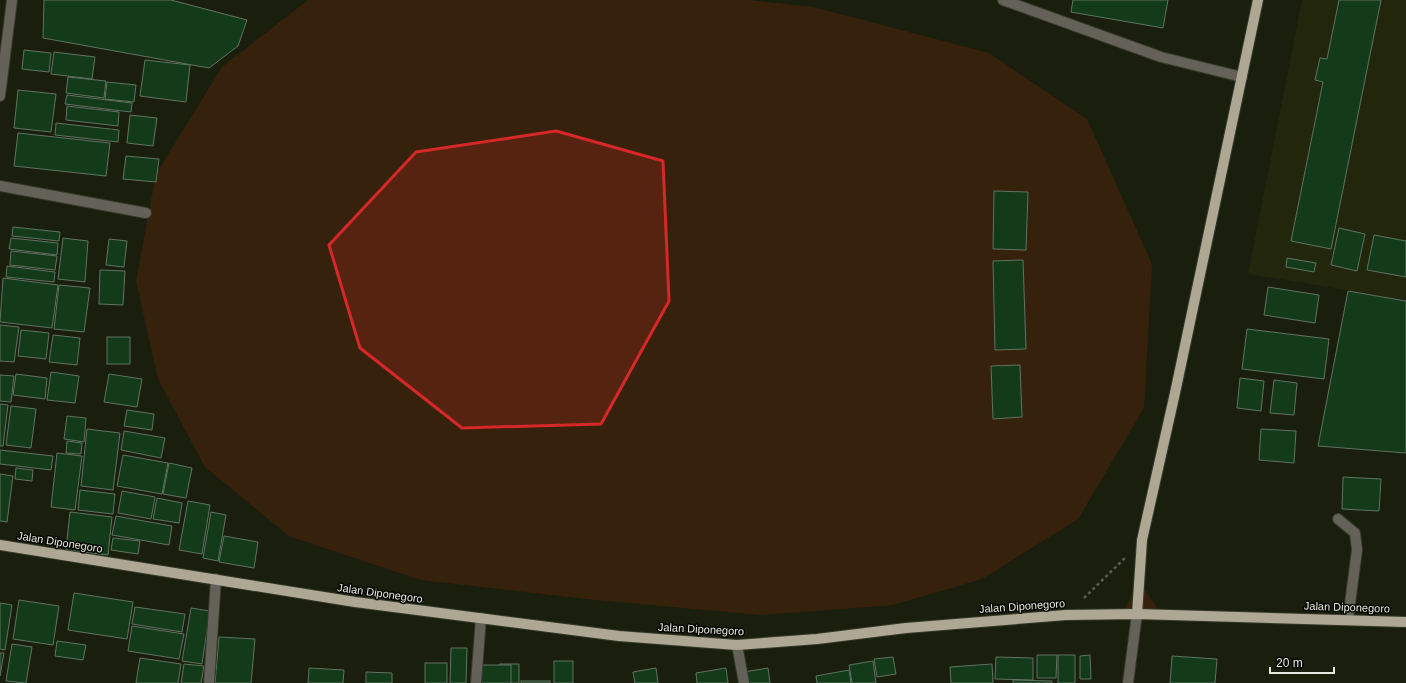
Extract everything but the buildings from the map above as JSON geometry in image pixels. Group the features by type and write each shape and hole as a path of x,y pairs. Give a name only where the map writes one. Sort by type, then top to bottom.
{"main road":[{"path":"1137,614 1142,540 1175,393 1258,0"},
{"name":"Jalan Diponegoro","path":"0,545 355,602 619,636 738,645 817,639 906,628 1066,615 1137,614 1348,619 1406,622"}],"street":[{"path":"0,96 12,0"},
{"path":"1003,0 1161,58 1242,77"},
{"path":"0,186 146,213"},
{"path":"1338,519 1355,533 1357,550 1348,619"},
{"path":"209,683 216,579"},
{"path":"1128,683 1137,614"},
{"path":"476,683 481,618"},
{"path":"738,645 744,683"}],"path":[{"path":"1066,615 1116,569 1142,540"}],"highlighted area":[{"path":"556,131 663,161 669,301 601,424 462,428 360,348 329,245 416,152"}],"shaded area":[{"path":"308,0 749,0 813,7 989,53 1087,119 1152,264 1144,408 1078,519 982,579 893,605 761,615 596,600 421,580 289,536 205,467 158,379 136,281 156,174 222,67"},
{"path":"1302,0 1406,0 1406,300 1248,274"},
{"path":"1140,582 1160,613 1122,613"}]}
